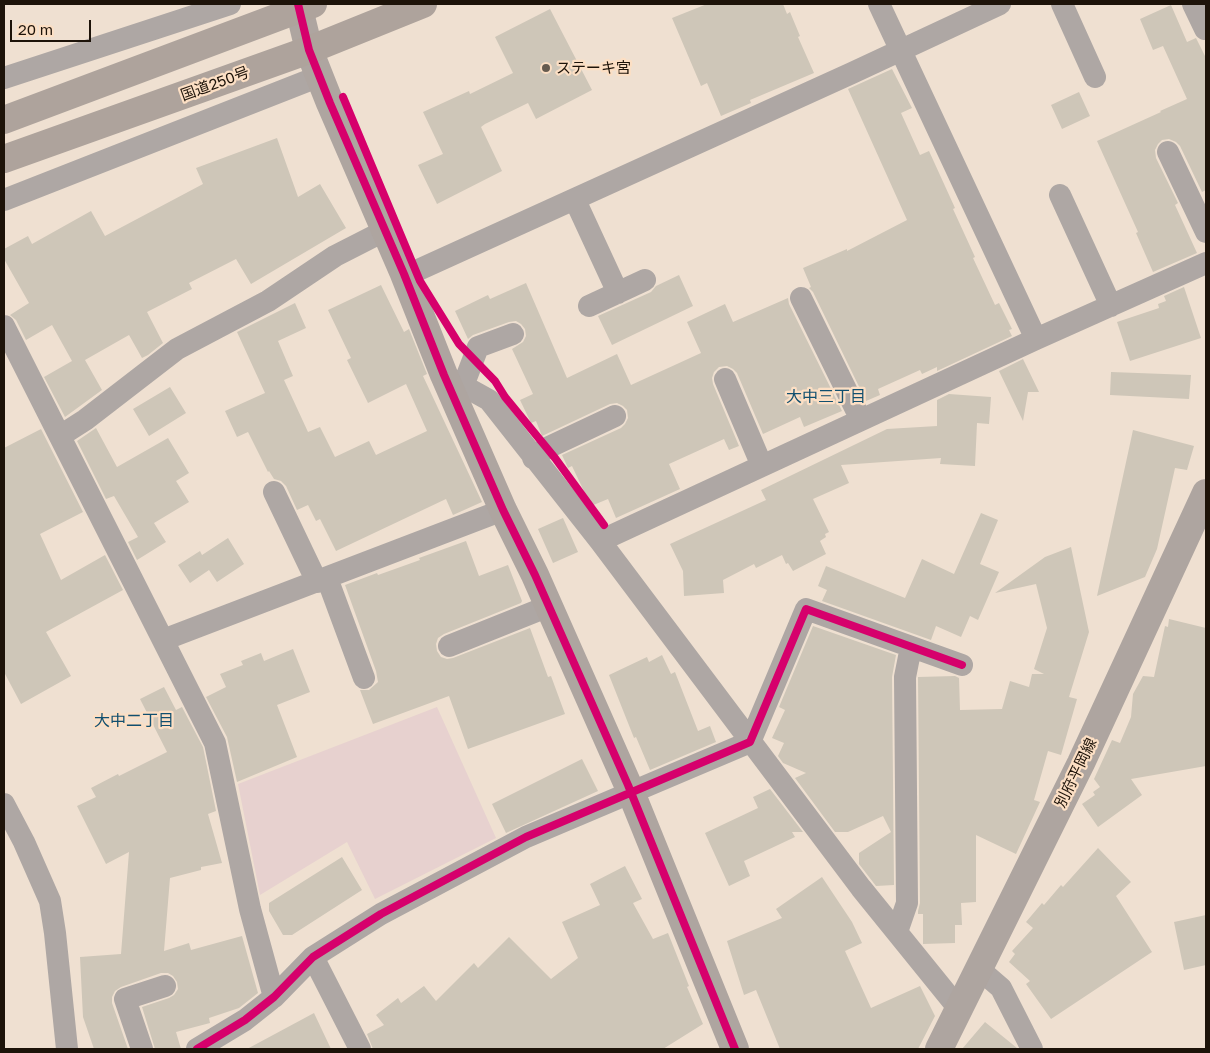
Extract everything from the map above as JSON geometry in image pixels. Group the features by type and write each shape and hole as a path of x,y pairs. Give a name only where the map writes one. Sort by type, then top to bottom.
{"highway":[{"name":"国道250号","path":"4,159 309,50 423,4"},
{"path":"4,120 303,5"}],"street":[{"path":"4,78 230,4"},
{"path":"879,4 1036,339"},
{"path":"404,274 575,200 1000,4"},
{"path":"1062,4 1095,77"},
{"path":"1193,4 1204,29"},
{"path":"303,5 309,50 404,274 454,381 503,510 549,606 631,792 735,1049"},
{"path":"4,200 320,76"},
{"path":"1168,152 1206,232"},
{"path":"1060,195 1112,306"},
{"path":"575,200 618,292"},
{"path":"60,436 85,420 177,348 268,301 336,256 386,230"},
{"path":"600,542 1036,339 1112,306 1204,271"},
{"path":"589,306 645,280"},
{"path":"801,298 861,420"},
{"path":"4,326 215,743 250,909 274,997"},
{"path":"454,381 478,347 513,334"},
{"path":"725,379 762,466"},
{"path":"454,381 489,400 600,542 861,888 960,1009"},
{"path":"533,458 547,448 615,416"},
{"path":"274,492 322,580 364,678"},
{"name":"別府平岡線","path":"939,1049 1204,509"},
{"path":"163,640 503,510"},
{"path":"449,646 549,606"},
{"path":"197,1049 244,1020 274,997 313,957 381,914 526,837 750,742 806,609 962,665"},
{"path":"897,932 907,902 905,677 911,647"},
{"path":"4,804 24,842 50,901 67,1049"},
{"path":"313,957 360,1049"},
{"path":"979,970 1002,988 1032,1049"},
{"path":"142,1049 125,999 165,986"}],"shaded area":[{"path":"437,707 496,838 375,899 347,842 260,895 238,784"}],"building":[{"path":"707,4 783,4 787,14 790,12 800,36 798,37 814,73 750,100 751,103 721,116 707,83 701,86 672,18"},
{"path":"1171,5 1187,42 1196,38 1206,58 1206,190 1202,192 1180,146 1169,139 1162,140 1155,150 1156,158 1178,203 1175,205 1197,253 1153,272 1136,233 1138,232 1097,141 1187,99 1163,46 1153,50 1140,19"},
{"path":"550,9 592,90 536,119 528,103 485,124 481,127 502,171 437,204 418,165 443,154 423,112 469,91 470,94 513,73 495,37"},
{"path":"892,69 912,108 901,113 920,155 929,151 955,208 953,209 975,257 973,258 995,305 999,303 1012,329 1009,330 1012,336 937,371 937,367 922,374 920,370 878,389 880,395 866,401 813,292 809,288 811,287 803,268 847,249 847,251 907,220 848,89"},
{"path":"1079,92 1090,116 1062,129 1051,105"},
{"path":"277,138 298,197 320,184 346,228 251,284 236,259 189,283 192,289 147,312 163,343 148,355 142,358 129,335 85,360 102,390 65,417 44,377 72,361 52,325 26,340 16,320 10,315 29,303 4,259 4,249 28,236 32,244 91,211 105,236 203,184 196,168"},
{"path":"679,275 693,306 612,345 598,316 651,292 656,286"},
{"path":"526,283 567,378 617,354 631,385 701,353 687,322 725,304 733,322 788,298 789,304 842,411 804,427 800,417 763,434 737,373 727,366 719,367 714,372 713,384 739,446 729,450 724,439 669,464 680,489 616,518 608,499 591,506 572,466 568,468 562,455 621,428 628,418 627,410 617,403 610,404 542,436 536,421 531,423 520,400 533,394 512,349 523,342 526,336 525,329 516,321 509,322 473,335 468,339 455,311 488,295 490,299"},
{"path":"381,285 404,332 409,329 427,374 423,376 482,502 453,515 446,499 336,551 320,519 316,521 308,505 297,510 286,486 281,481 274,479 268,472 248,432 237,437 225,411 265,393 237,332 295,303 306,328 278,341 293,376 284,380 308,432 320,427 335,457 369,441 376,455 427,431 406,384 368,403 347,360 351,358 328,310"},
{"path":"1184,287 1201,338 1130,361 1117,322 1159,308 1158,304 1166,301 1164,296"},
{"path":"1023,359 1039,392 1028,392 1023,421 999,371"},
{"path":"1111,372 1191,375 1189,399 1110,395"},
{"path":"170,387 186,413 149,436 133,409"},
{"path":"949,394 991,397 989,424 977,423 975,466 940,464 941,458 841,465 849,483 813,499 829,532 820,541 826,554 793,571 788,563 786,564 782,555 756,568 754,564 723,580 724,593 684,596 683,571 670,544 766,500 761,490 887,429 937,426 937,400"},
{"path":"96,428 117,467 168,438 189,473 176,481 189,502 154,523 166,542 137,560 128,542 138,537 114,496 106,499 77,441"},
{"path":"41,429 83,512 40,534 61,580 105,555 123,590 46,632 71,676 21,704 4,672 4,448"},
{"path":"1133,430 1194,446 1187,470 1175,468 1157,549 1145,577 1097,596"},
{"path":"981,513 998,520 980,564 999,572 978,620 970,616 961,637 936,626 931,640 822,601 827,590 818,586 826,566 905,598 922,559 954,574"},
{"path":"563,518 578,552 553,563 538,529"},
{"path":"228,538 244,564 217,582 209,570 190,583 178,565 200,551 202,555"},
{"path":"466,541 479,576 508,565 522,601 444,634 438,638 436,644 437,651 441,657 453,658 530,628 548,677 551,676 565,714 468,749 449,696 373,724 360,690 369,690 378,682 376,671 345,585 420,560 419,558"},
{"path":"1071,547 1089,632 1069,697 1077,699 1061,755 1048,751 1034,800 1040,802 1016,854 976,835 976,902 961,903 962,925 955,925 955,943 923,944 923,914 918,914 920,903 918,677 955,676 959,678 960,710 1002,709 1010,681 1029,687 1032,674 1044,674 1034,669 1047,628 1036,584 995,593 1045,557"},
{"path":"1169,619 1206,628 1206,766 1131,779 1142,795 1098,827 1082,804 1095,795 1093,792 1100,787 1094,779 1112,740 1120,743 1131,717 1133,694 1143,676 1154,677 1165,626 1168,627"},
{"path":"813,626 896,655 892,677 894,885 876,886 859,864 859,853 891,832 883,816 848,832 835,832 795,778 806,773 783,763 778,756 784,743 772,738 785,710 779,707"},
{"path":"293,649 310,692 277,705 297,757 237,782 227,737 206,697 226,687 220,674 243,665 241,661 261,653 264,661"},
{"path":"662,655 671,674 675,672 698,731 710,726 716,742 650,770 636,737 634,738 609,675 647,657 649,662"},
{"path":"164,687 176,710 182,707 203,747 216,811 208,814 222,863 201,867 201,870 170,878 164,951 189,943 191,950 242,936 258,993 239,1008 209,1018 210,1023 176,1032 181,1049 155,1049 142,1007 169,998 178,989 177,982 173,976 168,973 161,973 121,987 115,991 112,997 112,1003 128,1049 94,1049 83,1017 80,957 121,954 129,852 106,864 77,806 96,797 91,788 167,752 140,699"},
{"path":"582,759 598,791 506,833 492,804"},
{"path":"770,789 803,832 792,832 795,837 744,861 750,876 729,886 705,833 758,808 753,797"},
{"path":"1098,848 1131,882 1116,896 1152,952 1051,1019 1026,984 1030,981 1009,962 1015,954 1012,951 1033,928 1026,922 1061,885 1063,887"},
{"path":"342,857 362,890 292,935 283,935 269,911 269,903"},
{"path":"625,866 642,899 633,903 653,939 668,933 689,986 687,987 703,1024 663,1049 373,1049 367,1034 384,1025 376,1015 398,998 401,1003 424,986 436,1001 474,963 478,968 509,937 551,979 578,958 562,922 600,905 590,884"},
{"path":"822,877 852,922 862,943 845,951 871,1008 920,986 935,1016 918,1049 780,1049 756,990 744,995 727,941 782,918 776,909"},
{"path":"1206,915 1206,965 1184,970 1174,922"},
{"path":"314,1013 331,1049 247,1049"},
{"path":"985,1022 1017,1048 1017,1049 962,1049"}],"cycle path":[{"path":"298,4 309,50 330,103 404,274 444,375 628,785 735,1049"},
{"path":"343,97 420,281 459,344 495,381 505,397 555,458 604,525"},
{"path":"197,1049 245,1020 274,997 313,957 381,914 526,837 750,742 806,609 962,665"}],"place":[{"name":"ステーキ宮","path":"546,68"}],"district":[{"name":"大中三丁目","path":"826,397"},
{"name":"大中二丁目","path":"134,721"}]}
